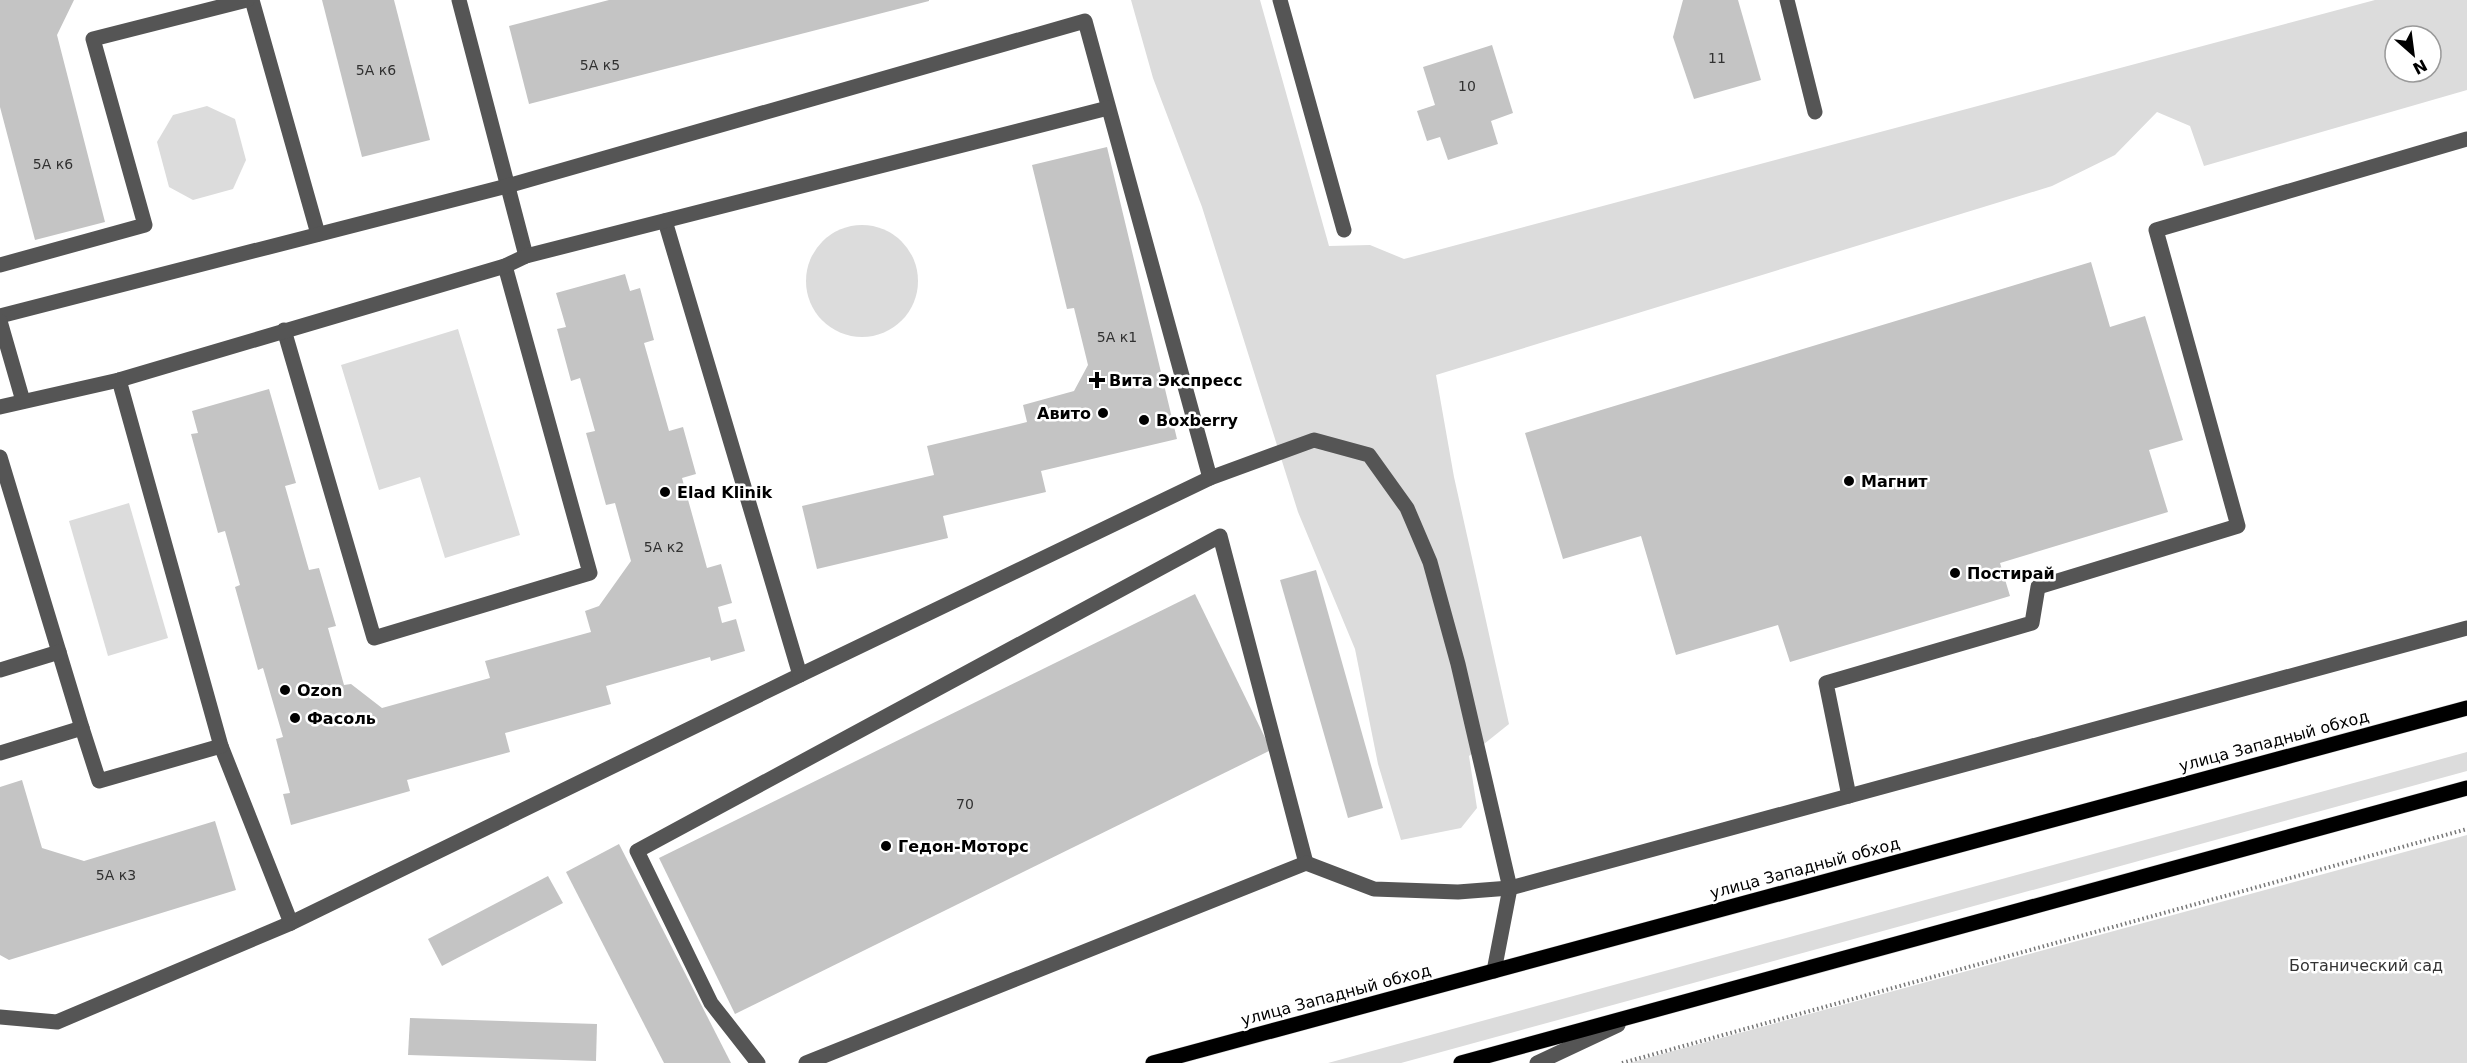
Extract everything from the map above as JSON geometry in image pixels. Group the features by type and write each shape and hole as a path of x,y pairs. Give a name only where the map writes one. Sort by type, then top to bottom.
{"main road":[{"name":"улица Западный обход","path":"1153,1063 2467,708"},
{"path":"1461,1063 2467,788"}],"street":[{"path":"0,265 145,225 93,39 247,0"},
{"path":"252,0 318,234"},
{"path":"459,0 526,256"},
{"path":"1280,0 1344,230"},
{"path":"1787,0 1815,111"},
{"path":"0,316 507,186 1085,21 1210,478"},
{"path":"0,407 119,380 505,266 526,256 1108,108"},
{"path":"1849,796 1826,682 2032,623 2038,587 2238,526 2156,230 2467,139"},
{"path":"665,221 800,675"},
{"path":"284,330 374,638 590,573 505,266"},
{"path":"0,321 23,401"},
{"path":"119,380 221,747 291,923"},
{"path":"0,1017 57,1022 291,923 1210,478 1314,440 1369,455 1407,508 1430,561 1458,664 1510,888 1494,971"},
{"path":"0,457 99,782 221,747"},
{"path":"758,1063 711,1004 637,851 1220,536 1306,863"},
{"path":"806,1063 1306,863 1374,889 1458,892 1510,888 2467,628"},
{"path":"0,670 59,652"},
{"path":"0,753 82,728"},
{"path":"1537,1063 1640,1014"}],"path":[{"path":"1622,1063 2467,830"}],"green space":[{"path":"1131,0 1260,0 1329,246 1370,245 1404,259 2375,0 2467,0 2467,90 2204,166 2190,126 2157,112 2115,155 2052,186 1436,375 1454,477 1509,724 1469,756 1477,808 1461,828 1401,840 1378,764 1355,649 1298,512 1202,207 1153,78"},
{"path":"207,106 235,119 246,160 233,189 193,200 169,187 157,142 173,115"},
{"path":"862,225 883,229 902,241 914,260 918,281 914,302 902,321 883,333 862,337 841,333 822,321 810,302 806,281 810,260 822,241 841,229"},
{"path":"458,329 520,535 445,558 420,477 379,490 341,365"},
{"path":"129,503 168,638 108,656 69,521"},
{"path":"2467,752 2467,771 1401,1063 1328,1063"},
{"name":"Ботанический сад","path":"2467,835 2467,1063 1629,1063"}],"building":[{"path":"0,0 74,0 57,35 105,222 35,240 0,107"},
{"path":"322,0 394,0 430,140 362,157"},
{"path":"609,0 929,1 529,104 509,26"},
{"path":"1683,0 1738,0 1761,80 1694,99 1673,37"},
{"path":"1492,45 1513,113 1491,121 1498,144 1448,160 1440,137 1427,141 1417,111 1435,105 1423,67"},
{"path":"1107,147 1177,439 1041,471 1046,492 943,516 948,538 817,569 802,506 934,475 927,446 1027,422 1023,405 1074,391 1088,365 1074,308 1067,309 1032,165"},
{"name":"Магнит","path":"2091,262 2110,327 2145,316 2183,440 2149,450 2168,512 2000,563 2010,596 1790,662 1778,625 1676,655 1641,536 1563,559 1525,433"},
{"path":"625,274 630,291 640,288 654,340 644,343 669,431 683,427 696,474 682,478 707,568 721,564 732,603 718,607 722,623 736,619 745,651 711,661 710,657 606,686 611,704 505,733 510,752 407,780 410,791 291,825 283,794 290,793 276,739 283,737 263,668 258,670 235,587 240,585 225,531 218,533 191,434 198,433 192,411 269,389 296,483 285,486 309,570 319,568 336,626 328,628 344,685 351,684 382,708 490,678 485,661 591,632 585,611 599,606 631,561 615,503 606,505 586,433 595,431 580,378 571,381 557,329 566,327 556,293"},
{"path":"1316,570 1383,808 1348,818 1280,580"},
{"path":"1195,594 1271,750 735,1014 659,858"},
{"path":"22,780 42,848 84,861 215,821 236,890 9,960 0,955 0,787"},
{"path":"619,844 731,1063 664,1063 566,872"},
{"path":"548,876 563,903 442,966 428,939"},
{"path":"410,1018 597,1024 596,1061 408,1055"}],"place":[{"name":"Вита Экспресс","path":"1097,380"},
{"name":"Авито","path":"1103,413"},
{"name":"Boxberry","path":"1144,420"},
{"name":"Магнит","path":"1849,481"},
{"name":"Elad Klinik","path":"665,492"},
{"name":"Постирай","path":"1955,573"},
{"name":"Ozon","path":"285,690"},
{"name":"Фасоль","path":"295,718"},
{"name":"Гедон-Моторс","path":"886,846"}]}
